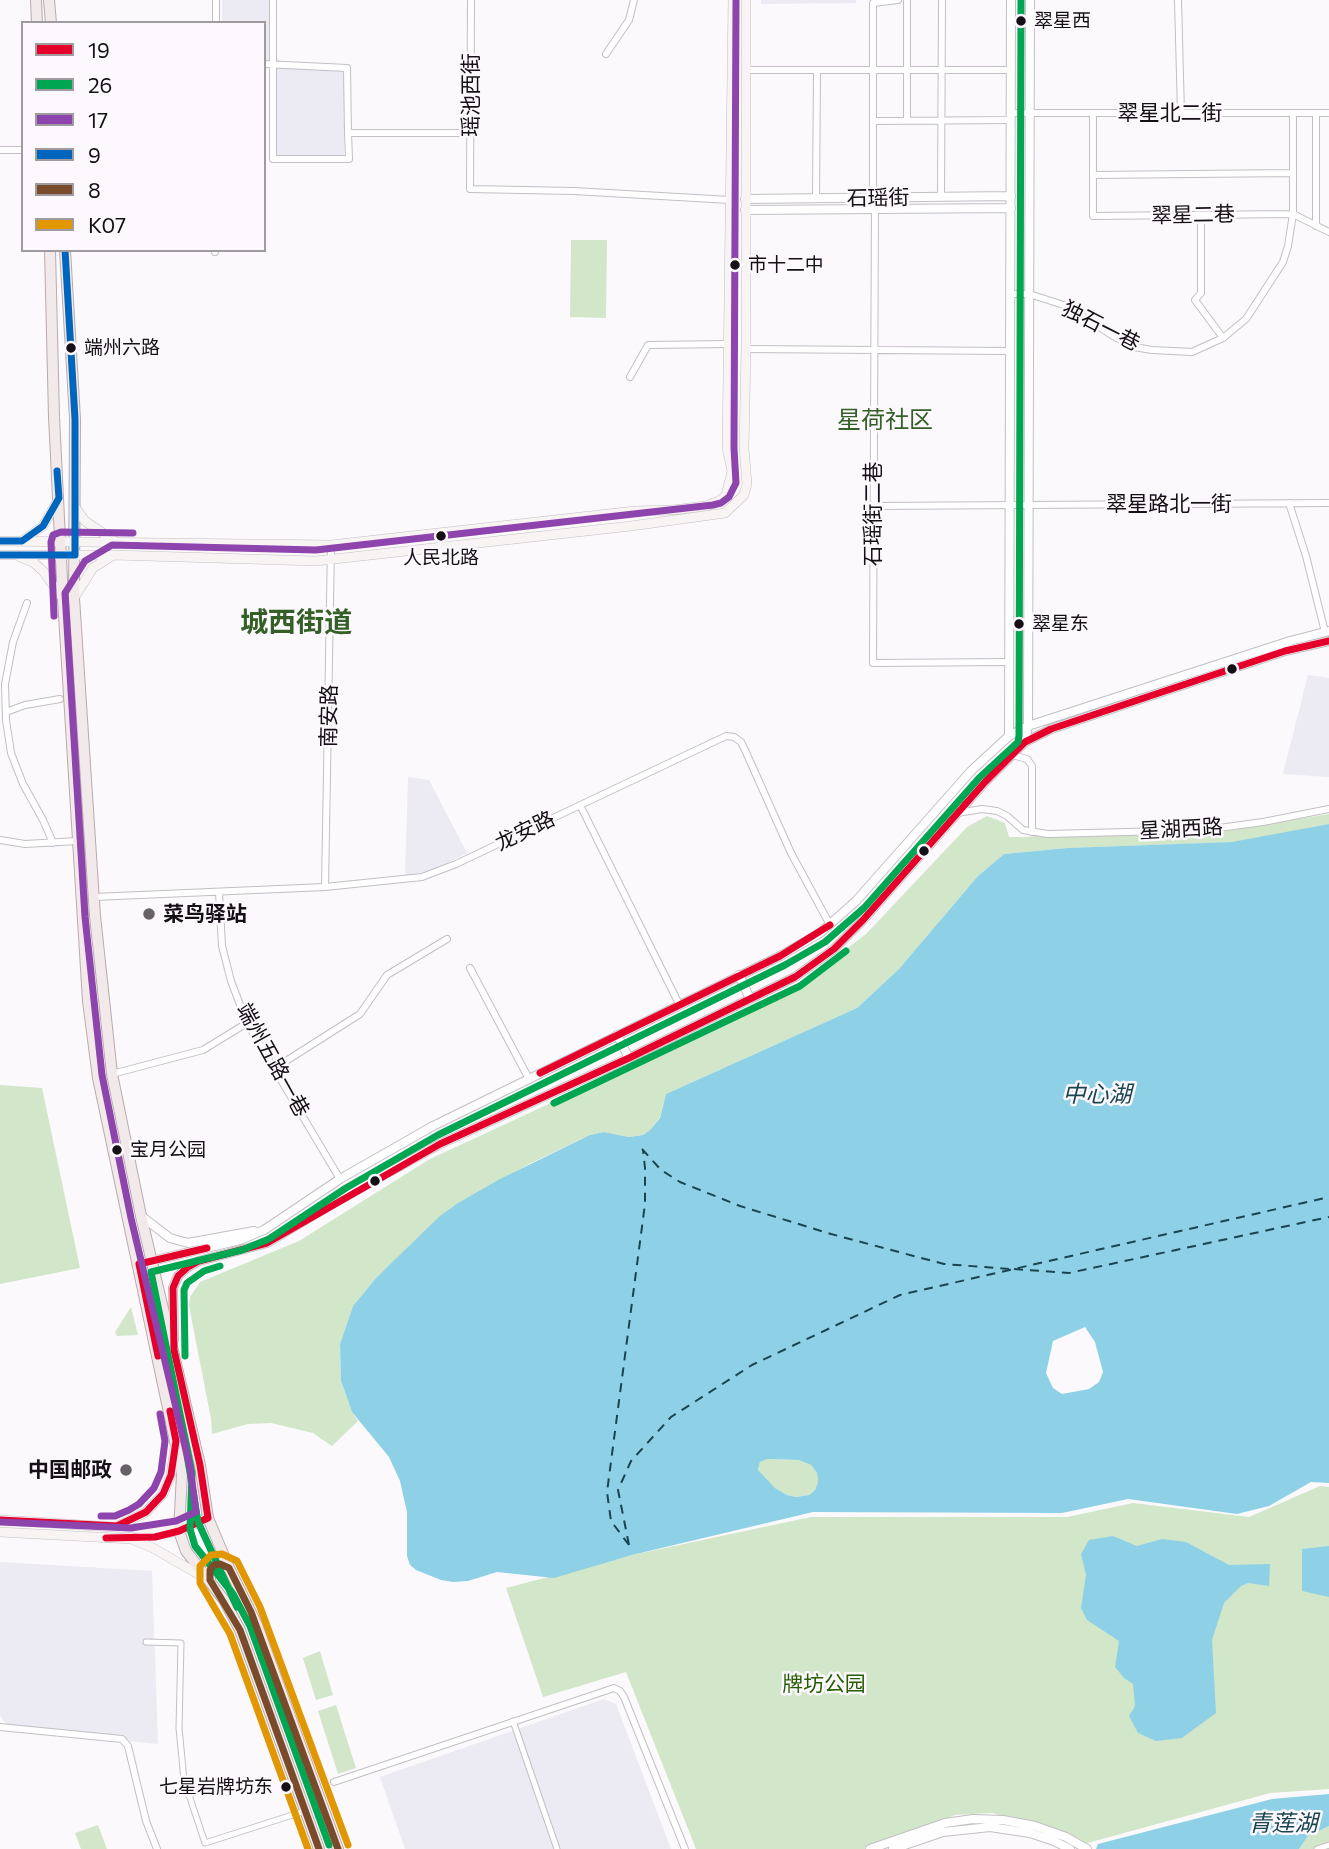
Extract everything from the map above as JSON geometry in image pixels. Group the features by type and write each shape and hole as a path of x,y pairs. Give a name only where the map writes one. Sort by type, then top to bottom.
{"main road":[{"path":"36,0 37,21"},
{"path":"49,0 51,21"},
{"path":"0,541 331,545 635,511 706,506 719,501 726,495 732,471 727,448 733,0"},
{"path":"0,555 332,559 724,513 744,495 747,484 744,448 746,0"},
{"path":"50,252 61,555 69,598 102,1000 112,1074 151,1261 201,1465 208,1518 257,1625 338,1849"},
{"path":"65,252 75,419 75,555 69,598 78,841 76,897 83,1001 182,1474 178,1527 186,1551 210,1580 240,1630 319,1849"},
{"path":"22,541 43,526 59,498"},
{"path":"75,507 85,521 117,543"},
{"path":"105,542 109,555"},
{"path":"16,555 33,562 69,598"},
{"path":"69,598 93,568 109,555"},
{"path":"117,1526 146,1512 163,1494 171,1475 176,1441"},
{"path":"0,1532 132,1539 208,1518"},
{"path":"0,1520 146,1529 178,1527"},
{"path":"132,1539 210,1580"},
{"path":"210,1580 210,1570 214,1565 220,1564 229,1568"}],"street":[{"path":"216,0 216,21"},
{"path":"266,64 272,65 347,68 349,159 273,159 272,65 273,0"},
{"name":"瑶池西街","path":"471,0 470,189 574,191 730,200"},
{"path":"606,54 629,20 634,0"},
{"name":"石瑶街二巷","path":"898,0 873,3 873,663 1009,662"},
{"path":"907,0 907,120"},
{"path":"941,197 942,0"},
{"path":"1009,736 1011,0"},
{"path":"1025,742 1028,726 1030,0"},
{"path":"1178,0 1181,113"},
{"path":"746,70 1011,70"},
{"path":"817,70 817,198"},
{"name":"翠星北二街","path":"873,121 1011,117 1030,113 1329,113"},
{"path":"1093,113 1093,174 1293,173"},
{"path":"1201,215 1201,293 1195,300 1223,338 1246,319 1283,262 1293,214 1293,113"},
{"path":"1316,113 1316,226"},
{"path":"348,133 471,133"},
{"path":"0,150 21,150"},
{"name":"翠星二巷","path":"1093,174 1093,216 1293,214"},
{"name":"石瑶街","path":"746,205 817,198 1010,196"},
{"name":"石瑶街","path":"746,205 875,209 1010,208"},
{"path":"1293,214 1329,232"},
{"name":"独石一巷","path":"1010,295 1029,295 1066,306 1134,347 1152,351 1192,352 1223,338"},
{"path":"630,377 648,345 729,344"},
{"path":"746,349 1010,351"},
{"path":"1289,503 1327,636"},
{"name":"翠星路北一街","path":"873,506 1329,503"},
{"name":"南安路","path":"325,887 331,545"},
{"path":"27,603 13,642 5,684 6,712 11,753 52,843"},
{"path":"139,1264 240,1240 264,1230 340,1179 433,1126 780,956 830,925 856,901 971,771 1009,736 1028,726 1327,636"},
{"path":"174,1350 173,1289 178,1276 188,1267 199,1261 267,1243 440,1144 629,1058 794,977 834,949 863,920 985,782 1025,742 1051,729 1327,636"},
{"path":"6,712 25,705 60,699"},
{"path":"1009,707 1028,706"},
{"name":"龙安路","path":"94,897 325,887 430,875 715,740 733,737 741,742 791,853 830,925"},
{"path":"957,813 982,809 997,811 1023,830 1032,832 1032,766 1027,760 1012,755"},
{"path":"971,771 985,782"},
{"path":"580,804 679,1004"},
{"name":"星湖西路","path":"1032,832 1204,830 1329,809"},
{"path":"0,840 25,844 78,841"},
{"name":"端州五路一巷","path":"219,892 222,946 231,981 247,1023 340,1179"},
{"path":"275,1068 360,1014 387,975 447,939"},
{"path":"470,968 529,1079"},
{"path":"739,975 750,999"},
{"path":"112,1074 203,1051 247,1023"},
{"path":"617,1035 629,1058"},
{"path":"141,1216 170,1238 188,1243 264,1230"},
{"path":"146,1642 181,1643 179,1728 184,1780 205,1843 305,1811"},
{"path":"334,1782 608,1688 620,1691 685,1849"},
{"path":"513,1721 557,1849"},
{"path":"0,1727 122,1739 128,1746 146,1821 157,1849"},
{"path":"870,1849 945,1823 988,1819 1035,1826 1066,1837 1087,1849"},
{"path":"893,1849 943,1832 990,1827 1030,1833 1070,1849"},
{"path":"1317,1849 1329,1845"}],"shaded area":[{"path":"222,0 270,0 270,51 288,69 344,69 344,158 274,157 275,73 266,66 266,21 222,21"},
{"path":"761,0 856,0 856,3 761,4"},
{"path":"1308,675 1329,678 1329,777 1283,774"},
{"path":"408,777 429,780 467,853 430,872 405,875"},
{"path":"0,1562 152,1571 158,1744 10,1729 0,1716"},
{"path":"604,1699 616,1704 671,1849 405,1849 380,1777"}],"green space":[{"path":"571,240 607,240 606,318 570,317"},
{"path":"1329,814 1329,824 1241,842 1067,848 1004,854 977,877 899,969 857,1008 666,1094 660,1117 643,1135 629,1137 604,1132 590,1135 531,1163 458,1203 376,1278 353,1306 340,1344 341,1381 358,1421 332,1446 313,1433 271,1423 248,1424 212,1434 189,1306 190,1297 200,1282 299,1241 430,1159 743,1014 803,982 866,934 967,827 987,816 1005,823 1009,837 1226,831"},
{"path":"0,1085 42,1088 80,1268 0,1284"},
{"path":"131,1307 138,1335 117,1336 115,1332"},
{"path":"767,1459 800,1460 811,1465 817,1473 815,1490 809,1495 796,1497 775,1488 758,1471 760,1462"},
{"name":"牌坊公园","path":"1320,1486 1329,1487 1329,1789 1270,1793 1084,1844 993,1813 955,1815 864,1849 696,1849 626,1672 543,1697 506,1588 632,1555 811,1517 1067,1517 1133,1503 1249,1517"},
{"path":"320,1651 333,1695 316,1700 303,1658"},
{"path":"336,1705 356,1768 338,1774 318,1711"},
{"path":"98,1825 107,1849 81,1849 75,1833"},
{"path":"1329,1826 1329,1849 1299,1849 1308,1836"}],"water":[{"name":"中心湖","path":"1329,824 1329,1483 1311,1482 1269,1506 1237,1514 1128,1499 1062,1513 813,1512 632,1555 554,1578 497,1572 468,1581 453,1582 441,1580 410,1565 407,1556 407,1512 400,1481 389,1457 352,1412 341,1381 340,1344 353,1306 376,1278 440,1216 500,1179 590,1135 604,1132 629,1137 643,1135 660,1118 666,1094 857,1008 899,969 977,877 1004,854 1067,848 1232,842","holes":["1085,1327 1095,1342 1103,1372 1099,1382 1089,1389 1062,1394 1053,1388 1046,1373 1053,1341","767,1459 799,1460 811,1465 817,1473 815,1490 809,1495 796,1497 775,1488 758,1470 760,1462"]},
{"path":"1113,1536 1137,1546 1162,1539 1186,1542 1229,1565 1270,1564 1269,1586 1248,1583 1241,1586 1224,1603 1212,1640 1216,1713 1182,1738 1156,1741 1138,1733 1129,1716 1135,1706 1133,1684 1115,1667 1119,1641 1087,1620 1081,1608 1086,1575 1081,1554 1089,1540"},
{"path":"1329,1546 1329,1597 1302,1591 1302,1549"},
{"name":"青莲湖","path":"1329,1794 1329,1826 1308,1836 1299,1849 1096,1849 1098,1844 1272,1799"}],"ferry route":[{"path":"642,1149 661,1170 680,1182 740,1206 944,1264 1009,1269"},
{"path":"629,1545 611,1521 607,1492 645,1204 643,1150"},
{"path":"629,1545 618,1490 631,1461 671,1417 752,1365 900,1295 1329,1197"},
{"path":"1014,1269 1069,1273 1329,1217"}],"transit line":[{"name":"17","path":"1,1522 131,1528 176,1521 196,1512 190,1467 131,1218 102,1075 85,917 65,593 85,561 112,545 316,550 713,505 729,497 736,483 736,0"},
{"name":"26","path":"329,1845 250,1626 233,1594 195,1546 190,1529 192,1473 151,1272 242,1250 269,1239 346,1188 438,1135 785,965 825,942 864,908 979,778 1018,742 1021,0"},
{"name":"9","path":"0,555 75,555 75,419 65,252"},
{"name":"9","path":"0,541 22,541 43,526 59,498 57,471"},
{"name":"17","path":"54,616 53,535 61,532 133,533"},
{"name":"19","path":"208,1518 200,1465 174,1350 173,1288 178,1276 188,1267 199,1261 267,1243 440,1144 629,1058 795,977 834,949 863,920 985,782 1025,742 1051,729 1285,651 1329,641"},
{"name":"19","path":"540,1073 780,956 830,925"},
{"name":"26","path":"554,1103 800,986 846,951"},
{"name":"19","path":"139,1264 207,1248"},
{"name":"19","path":"139,1264 158,1356"},
{"name":"26","path":"185,1356 184,1290 187,1283 204,1271 220,1266"},
{"name":"19","path":"0,1520 117,1526 146,1512 163,1494 171,1475 176,1441 170,1411"},
{"name":"17","path":"101,1516 115,1516 129,1510 139,1504 154,1488 161,1472 165,1441 160,1414"},
{"name":"26","path":"187,1454 198,1522 237,1607"},
{"name":"19","path":"106,1538 155,1537 179,1531 208,1518"},
{"name":"K07","path":"308,1849 230,1634 200,1583 200,1566 211,1555 222,1554 237,1561 260,1607 348,1845"},
{"name":"8","path":"319,1849 240,1630 210,1580 210,1570 214,1565 220,1564 229,1568 251,1612 338,1849"}],"place":[{"name":"翠星西","path":"1021,21"},
{"name":"市十二中","path":"735,265"},
{"name":"端州六路","path":"71,348"},
{"name":"人民北路","path":"441,536"},
{"name":"翠星东","path":"1019,624"},
{"name":"菜鸟驿站","path":"149,914"},
{"name":"宝月公园","path":"117,1150"},
{"name":"中国邮政","path":"126,1470"},
{"name":"七星岩牌坊东","path":"286,1787"}],"district":[{"name":"星荷社区","path":"885,420"},
{"name":"城西街道","path":"296,623"}]}
